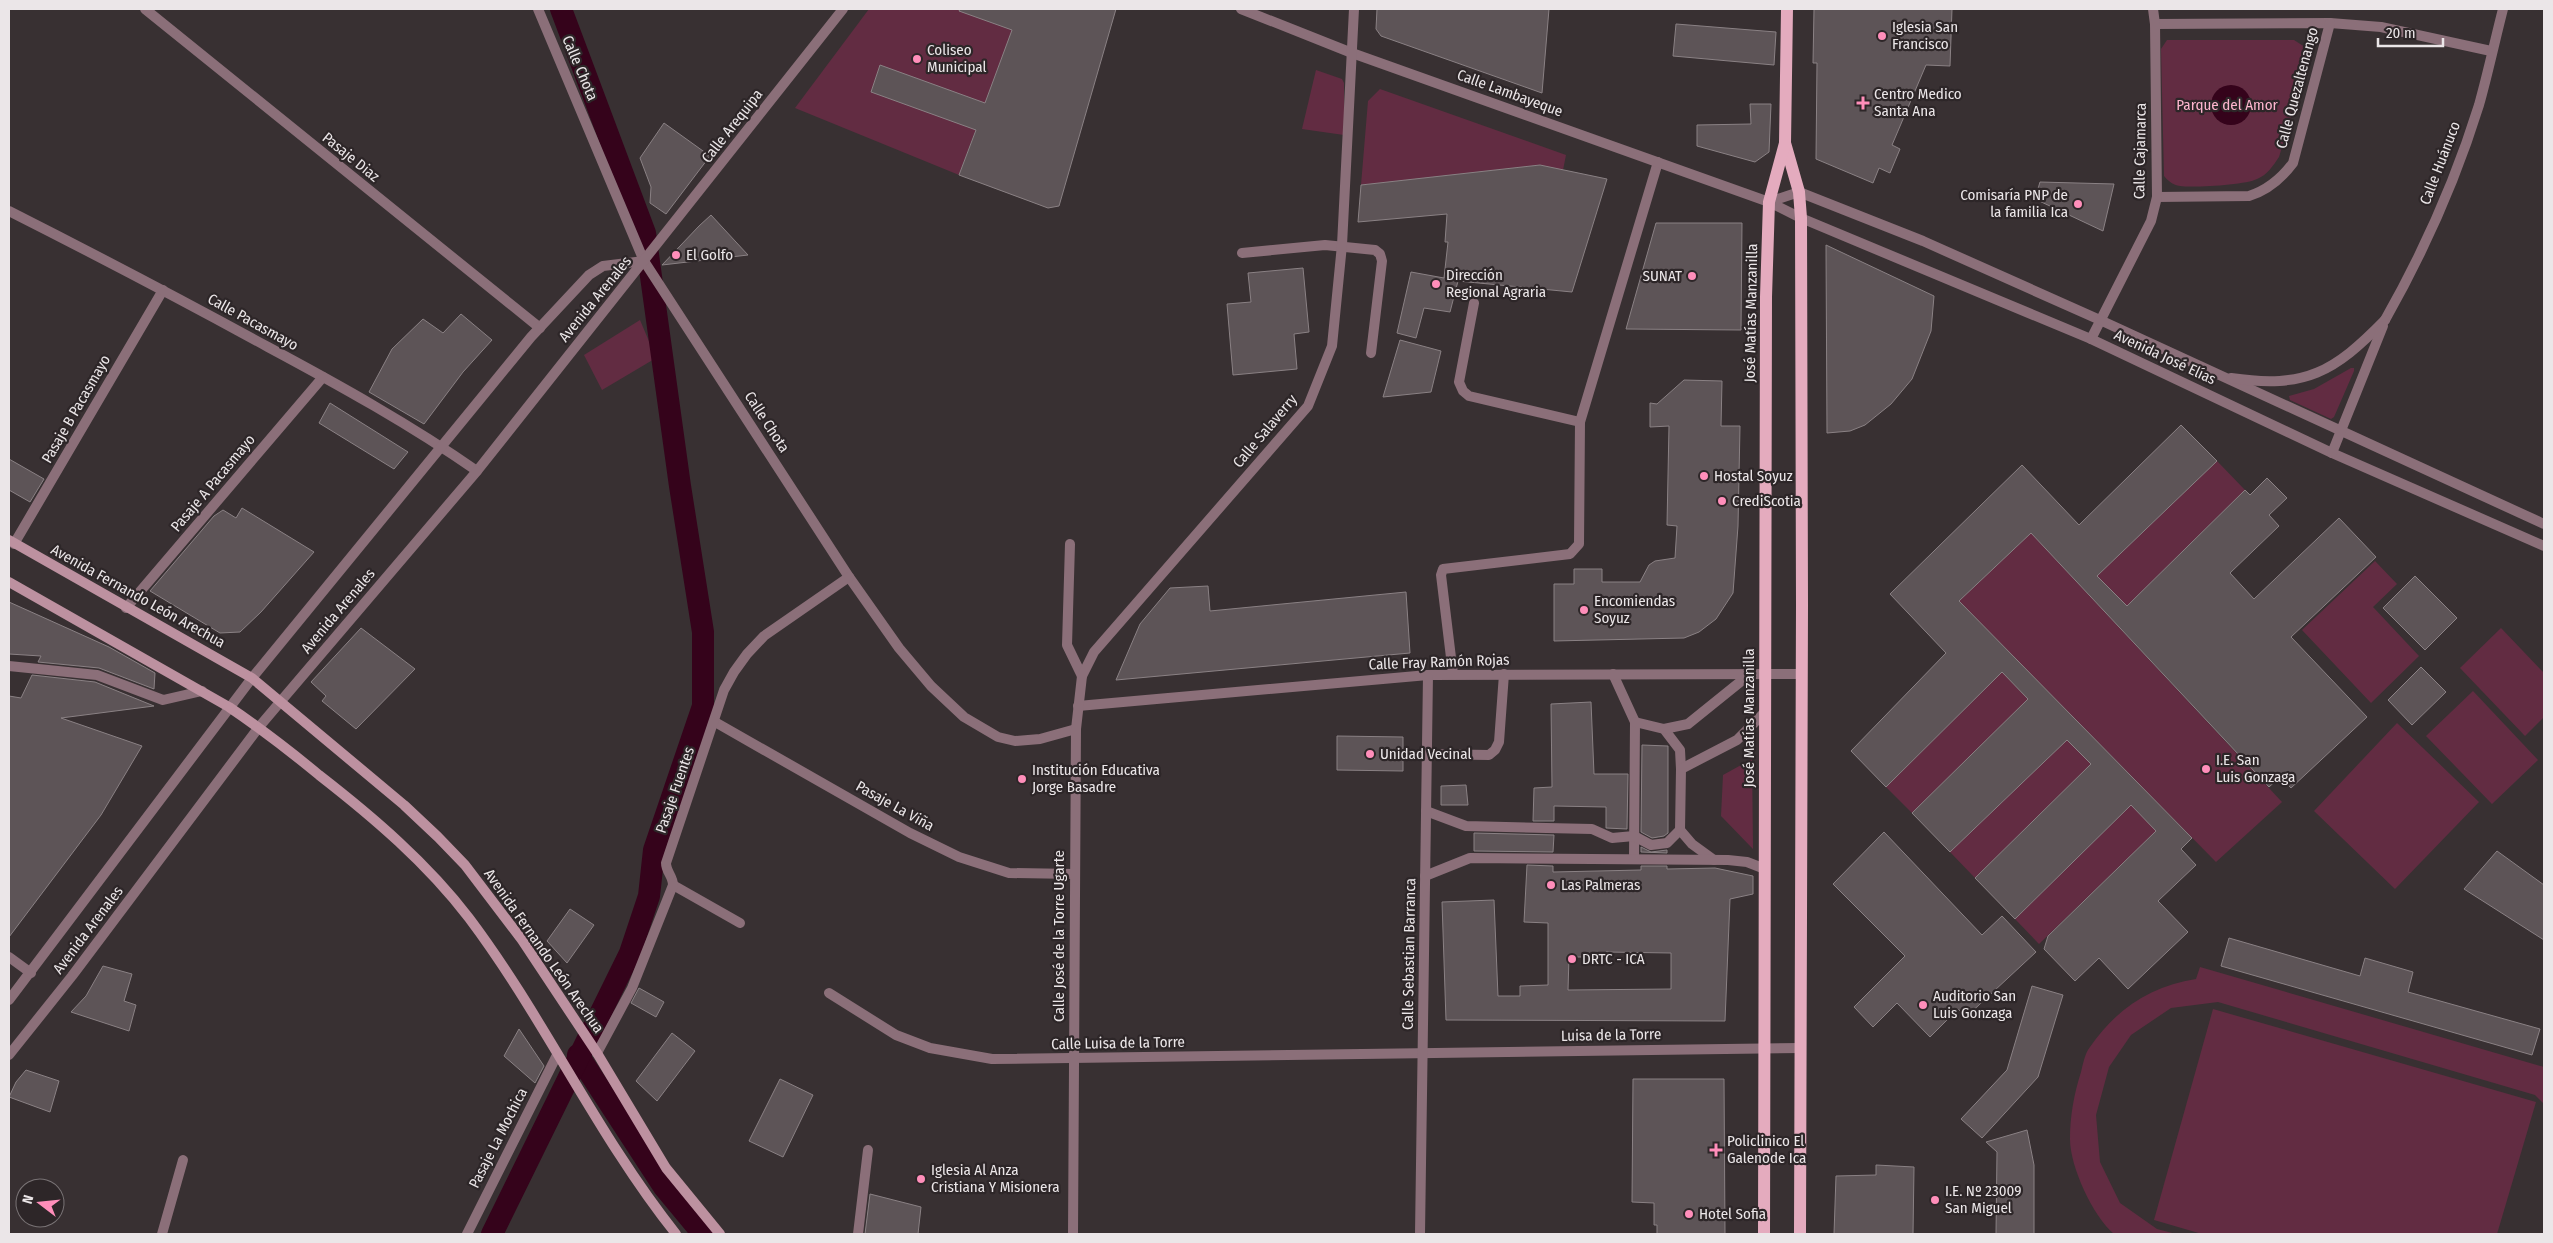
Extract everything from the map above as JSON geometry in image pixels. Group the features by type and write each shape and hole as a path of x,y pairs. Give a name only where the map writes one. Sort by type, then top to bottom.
{"main road":[{"path":"1787,9 1785,143 1798,192 1801,218 1800,1234"},
{"name":"José Matías Manzanilla","path":"1764,1234 1766,296 1769,202 1785,143"},
{"name":"Avenida Fernando León Arechua","path":"12,542 252,678 404,805 465,865 522,940 597,1053 666,1168 720,1234"},
{"path":"9,582 229,707 259,727 368,813 431,875 468,916 523,995 556,1055 645,1196 676,1234"}],"street":[{"name":"Pasaje Diaz","path":"144,9 540,328"},
{"name":"Calle Chota","path":"538,9 644,261 849,577 899,648 931,686 964,717 998,737 1015,740 1040,739 1076,729"},
{"name":"Calle Arequipa","path":"644,261 843,9"},
{"name":"Calle Lambayeque","path":"1241,9 1352,53 1769,202"},
{"name":"Calle Salaverry","path":"1076,729 1082,676 1094,652 1308,406 1332,346 1342,245 1354,9"},
{"name":"Calle Cajamarca","path":"2091,339 2151,221 2157,197 2155,24 2153,9"},
{"name":"Calle Huánuco","path":"2385,320 2416,262 2456,169 2479,104 2503,9"},
{"path":"2155,24 2330,23 2381,27 2491,52"},
{"name":"Calle Quezaltenango","path":"2157,197 2250,196 2262,192 2285,175 2293,163 2330,23"},
{"path":"1453,674 1441,571 1445,567 1570,554 1574,552 1579,544 1580,422 1658,162"},
{"path":"1769,202 1798,192"},
{"name":"Avenida José Elías","path":"1798,192 1923,241 2100,320 2340,432 2406,458 2544,524"},
{"name":"Avenida José Elías","path":"1769,202 1801,218 2091,339 2332,452 2544,546"},
{"name":"Calle Pacasmayo","path":"9,211 164,290 323,377 441,446 477,471"},
{"path":"1242,253 1342,245 1376,250 1380,254 1382,261 1371,353"},
{"name":"Avenida Arenales","path":"9,1000 229,707 441,446 540,328 589,275 603,266 644,261"},
{"name":"Avenida Arenales","path":"9,1055 72,976 259,727 477,471 644,261"},
{"name":"Pasaje B Pacasmayo","path":"12,542 164,290"},
{"path":"1474,303 1459,382 1462,391 1469,396 1580,422"},
{"path":"2221,376 2276,381 2315,374 2331,368 2358,348 2385,320"},
{"path":"2332,452 2385,320"},
{"name":"Pasaje A Pacasmayo","path":"126,608 323,377"},
{"path":"1070,544 1067,645 1082,676"},
{"name":"Pasaje Fuentes","path":"673,885 672,879 667,872 666,863 688,794 715,722 724,690 746,654 764,636 849,577"},
{"path":"9,666 97,675 163,700 202,692"},
{"path":"1427,754 1489,755 1495,750 1499,742 1504,674"},
{"path":"1613,674 1635,722 1634,859"},
{"path":"1635,722 1664,728 1688,724 1750,674"},
{"name":"Calle Fray Ramón Rojas","path":"1078,706 1428,675 1802,674"},
{"name":"Calle Sebastian Barranca","path":"1420,1234 1428,675"},
{"path":"1681,769 1737,740 1765,712"},
{"name":"Pasaje La Viña","path":"715,722 910,833 959,857 990,868 1009,872 1074,874"},
{"path":"1664,728 1680,750 1680,830 1692,844 1714,860"},
{"name":"Calle José de la Torre Ugarte","path":"1072,1234 1076,729"},
{"path":"1426,811 1466,826 1592,830 1612,838 1634,836 1651,844 1667,843 1680,830"},
{"path":"1425,876 1470,858 1714,860 1747,862 1765,869 1765,876"},
{"path":"597,1053 632,988 673,885 740,923"},
{"path":"9,957 30,973"},
{"name":"Calle Luisa de la Torre","path":"829,993 896,1035 930,1048 992,1059 1422,1053"},
{"name":"Luisa de la Torre","path":"1422,1053 1800,1048"},
{"name":"Pasaje La Mochica","path":"467,1234 556,1055"},
{"path":"858,1234 868,1150"},
{"path":"162,1234 183,1160"}],"green space":[{"name":"Coliseo Municipal","path":"869,9 1020,9 959,175 795,108"},
{"name":"Parque del Amor","path":"2167,40 2294,40 2308,49 2309,57 2279,157 2264,175 2242,183 2196,187 2175,185 2164,176 2161,49"},
{"path":"1316,70 1342,79 1344,83 1344,135 1302,129"},
{"path":"1380,89 1566,155 1563,170 1540,165 1361,185 1368,101"},
{"path":"640,320 656,358 602,390 584,355"},
{"path":"2354,368 2354,371 2334,417 2331,419 2290,400 2289,396 2314,389"},
{"path":"2217,461 2245,490 2127,606 2097,576"},
{"path":"2031,533 2282,802 2216,862 1959,601"},
{"path":"2375,561 2397,584 2373,607 2419,656 2371,703 2302,630"},
{"path":"2501,628 2544,673 2544,717 2525,736 2460,668"},
{"path":"2002,672 2028,699 1912,813 1886,787"},
{"path":"2473,691 2538,760 2492,804 2426,736"},
{"path":"2397,723 2479,802 2395,889 2314,811"},
{"path":"2067,740 2091,764 1975,878 1950,852"},
{"path":"1752,759 1753,849 1721,816 1723,775"},
{"path":"2131,805 2156,831 2039,944 2015,919"},
{"path":"2200,967 2544,1067 2544,1104 2535,1095 2218,1002 2171,1008 2131,1035 2109,1067 2096,1115 2100,1162 2120,1203 2157,1229 2176,1234 2114,1234 2098,1216 2084,1190 2078,1177 2071,1150 2072,1113 2084,1059 2088,1049 2100,1033 2123,1011 2136,1001 2164,987 2196,979"},
{"path":"2213,1009 2536,1102 2497,1234 2202,1234 2154,1220"}],"shaded area":[{"path":"2231,85 2245,91 2251,105 2245,119 2231,125 2217,119 2211,105 2217,91"}],"building":[{"path":"960,9 1116,9 1059,206 1048,208 959,175 976,130 871,92 880,65 985,103 1012,30 959,11"},
{"path":"1377,9 1549,9 1542,93 1381,36 1376,29"},
{"path":"1814,9 1952,9 1950,66 1926,65 1892,145 1900,149 1890,173 1879,168 1873,183 1816,159 1817,63 1813,63"},
{"path":"1676,24 1776,32 1774,65 1673,56"},
{"path":"1750,104 1771,104 1769,152 1755,162 1697,146 1697,125 1751,124"},
{"path":"664,123 710,156 666,214 650,203 651,187 640,158"},
{"path":"1540,165 1607,179 1572,292 1458,281 1450,312 1424,308 1416,338 1397,333 1411,272 1444,278 1448,242 1445,242 1447,214 1358,222 1361,185"},
{"name":"Comisaría PNP de la familia Ica","path":"2040,182 2114,184 2103,231 2035,199"},
{"path":"711,215 748,255 662,265 699,226"},
{"name":"SUNAT","path":"1656,223 1742,223 1741,330 1626,329"},
{"path":"1826,245 1934,296 1931,331 1912,379 1891,404 1865,425 1850,431 1827,433"},
{"path":"1303,268 1309,332 1294,334 1297,369 1233,375 1227,304 1251,302 1248,273"},
{"path":"461,314 492,340 463,372 424,424 369,392 392,349 423,319 443,333"},
{"path":"1400,340 1441,351 1431,392 1383,397"},
{"path":"1684,380 1722,381 1721,426 1740,426 1738,526 1733,593 1716,619 1699,632 1684,638 1554,641 1554,584 1574,584 1574,569 1602,569 1602,582 1640,582 1649,565 1655,561 1675,558 1677,526 1667,525 1669,426 1650,427 1650,403 1657,404"},
{"path":"330,403 408,452 394,469 319,423"},
{"path":"2181,425 2217,461 2097,576 2127,606 2245,490 2250,495 2267,478 2287,498 2269,515 2279,526 2230,573 2254,599 2339,518 2376,557 2291,637 2367,717 2291,788 2280,777 2269,787 2031,533 1959,601 2192,838 2181,849 2196,865 2158,901 2188,932 2128,989 2099,958 2075,981 2044,949 2048,936 2156,831 2131,805 2015,919 1975,878 2091,764 2067,740 1950,852 1912,813 2028,699 2002,672 1886,787 1851,751 1946,653 1890,594 2022,465 2079,525"},
{"path":"9,459 44,479 30,502 9,490"},
{"path":"242,508 314,552 261,612 240,632 220,633 150,591 214,516 223,510 236,518"},
{"path":"2415,576 2457,618 2425,650 2383,608"},
{"path":"1208,586 1210,611 1406,592 1410,653 1116,680 1140,624 1170,588"},
{"path":"9,602 109,647 155,673 154,689 99,668 38,662 41,656 9,654"},
{"path":"361,628 415,669 356,729 322,701 326,696 311,682"},
{"path":"2421,667 2446,692 2412,725 2388,700"},
{"path":"32,675 95,682 154,706 61,718 142,746 101,815 9,937 9,696 21,698"},
{"path":"1591,702 1594,774 1628,774 1627,829 1606,828 1606,807 1554,806 1554,821 1533,821 1534,788 1552,787 1551,704"},
{"name":"Unidad Vecinal","path":"1337,736 1403,737 1403,771 1337,770"},
{"path":"1642,745 1668,746 1668,833 1664,836 1652,838 1641,832"},
{"path":"1466,785 1468,805 1441,805 1441,786"},
{"path":"1884,832 1982,935 2002,916 2036,952 1966,1017 1958,1009 1930,1037 1897,1003 1873,1027 1854,1007 1905,956 1833,884"},
{"path":"1474,833 1554,835 1553,852 1474,851"},
{"path":"1641,847 1651,852 1667,850 1667,853 1641,852"},
{"path":"2497,851 2544,885 2544,940 2464,889"},
{"path":"1527,865 1553,866 1553,872 1641,870 1641,866 1667,866 1667,869 1715,868 1753,876 1753,894 1730,899 1725,1021 1446,1020 1442,902 1494,900 1498,996 1520,996 1520,986 1548,985 1548,923 1524,922","holes":["1606,952 1671,953 1671,989 1568,990 1569,957 1606,957"]},
{"path":"570,909 594,925 567,963 547,941"},
{"path":"2229,938 2360,976 2365,958 2413,972 2408,992 2540,1029 2532,1055 2221,966"},
{"path":"103,966 132,974 124,1001 136,1005 129,1031 71,1012 86,996"},
{"path":"2032,986 2063,995 2038,1077 1982,1138 1961,1119 2007,1070"},
{"path":"639,988 664,1002 656,1017 631,1003"},
{"path":"519,1029 544,1066 535,1083 504,1056"},
{"path":"672,1033 695,1051 657,1101 636,1081"},
{"path":"26,1070 59,1081 50,1112 9,1097 16,1082"},
{"path":"780,1079 813,1095 783,1157 749,1141"},
{"path":"1633,1079 1724,1079 1725,1234 1657,1234 1657,1225 1654,1225 1654,1203 1632,1202"},
{"path":"2027,1130 2034,1165 2034,1234 1996,1234 1997,1152 1986,1142"},
{"path":"1876,1165 1914,1167 1913,1234 1834,1234 1836,1176 1876,1175"},
{"path":"870,1194 921,1207 918,1234 865,1234"}],"waterway":[{"path":"492,1234 630,953 649,896 654,850 703,706 703,632 680,486 645,233 561,9"},
{"path":"578,1055 664,1187 703,1234"}],"place":[{"name":"Iglesia San Francisco","path":"1882,36"},
{"name":"Coliseo Municipal","path":"917,59"},
{"name":"Centro Medico Santa Ana","path":"1863,103"},
{"name":"Comisaría PNP de la familia Ica","path":"2078,204"},
{"name":"El Golfo","path":"676,255"},
{"name":"SUNAT","path":"1692,276"},
{"name":"Dirección Regional Agraria","path":"1436,284"},
{"name":"Hostal Soyuz","path":"1704,476"},
{"name":"CrediScotia","path":"1722,501"},
{"name":"Encomiendas Soyuz","path":"1584,610"},
{"name":"Unidad Vecinal","path":"1370,754"},
{"name":"I.E. San Luis Gonzaga","path":"2206,769"},
{"name":"Institución Educativa Jorge Basadre","path":"1022,779"},
{"name":"Las Palmeras","path":"1551,885"},
{"name":"DRTC - ICA","path":"1572,959"},
{"name":"Auditorio San Luis Gonzaga","path":"1923,1005"},
{"name":"Policlinico El Galenode Ica","path":"1716,1150"},
{"name":"Iglesia Al Anza Cristiana Y Misionera","path":"921,1179"},
{"name":"I.E. Nº 23009 San Miguel","path":"1935,1200"},
{"name":"Hotel Sofia","path":"1689,1214"}]}
